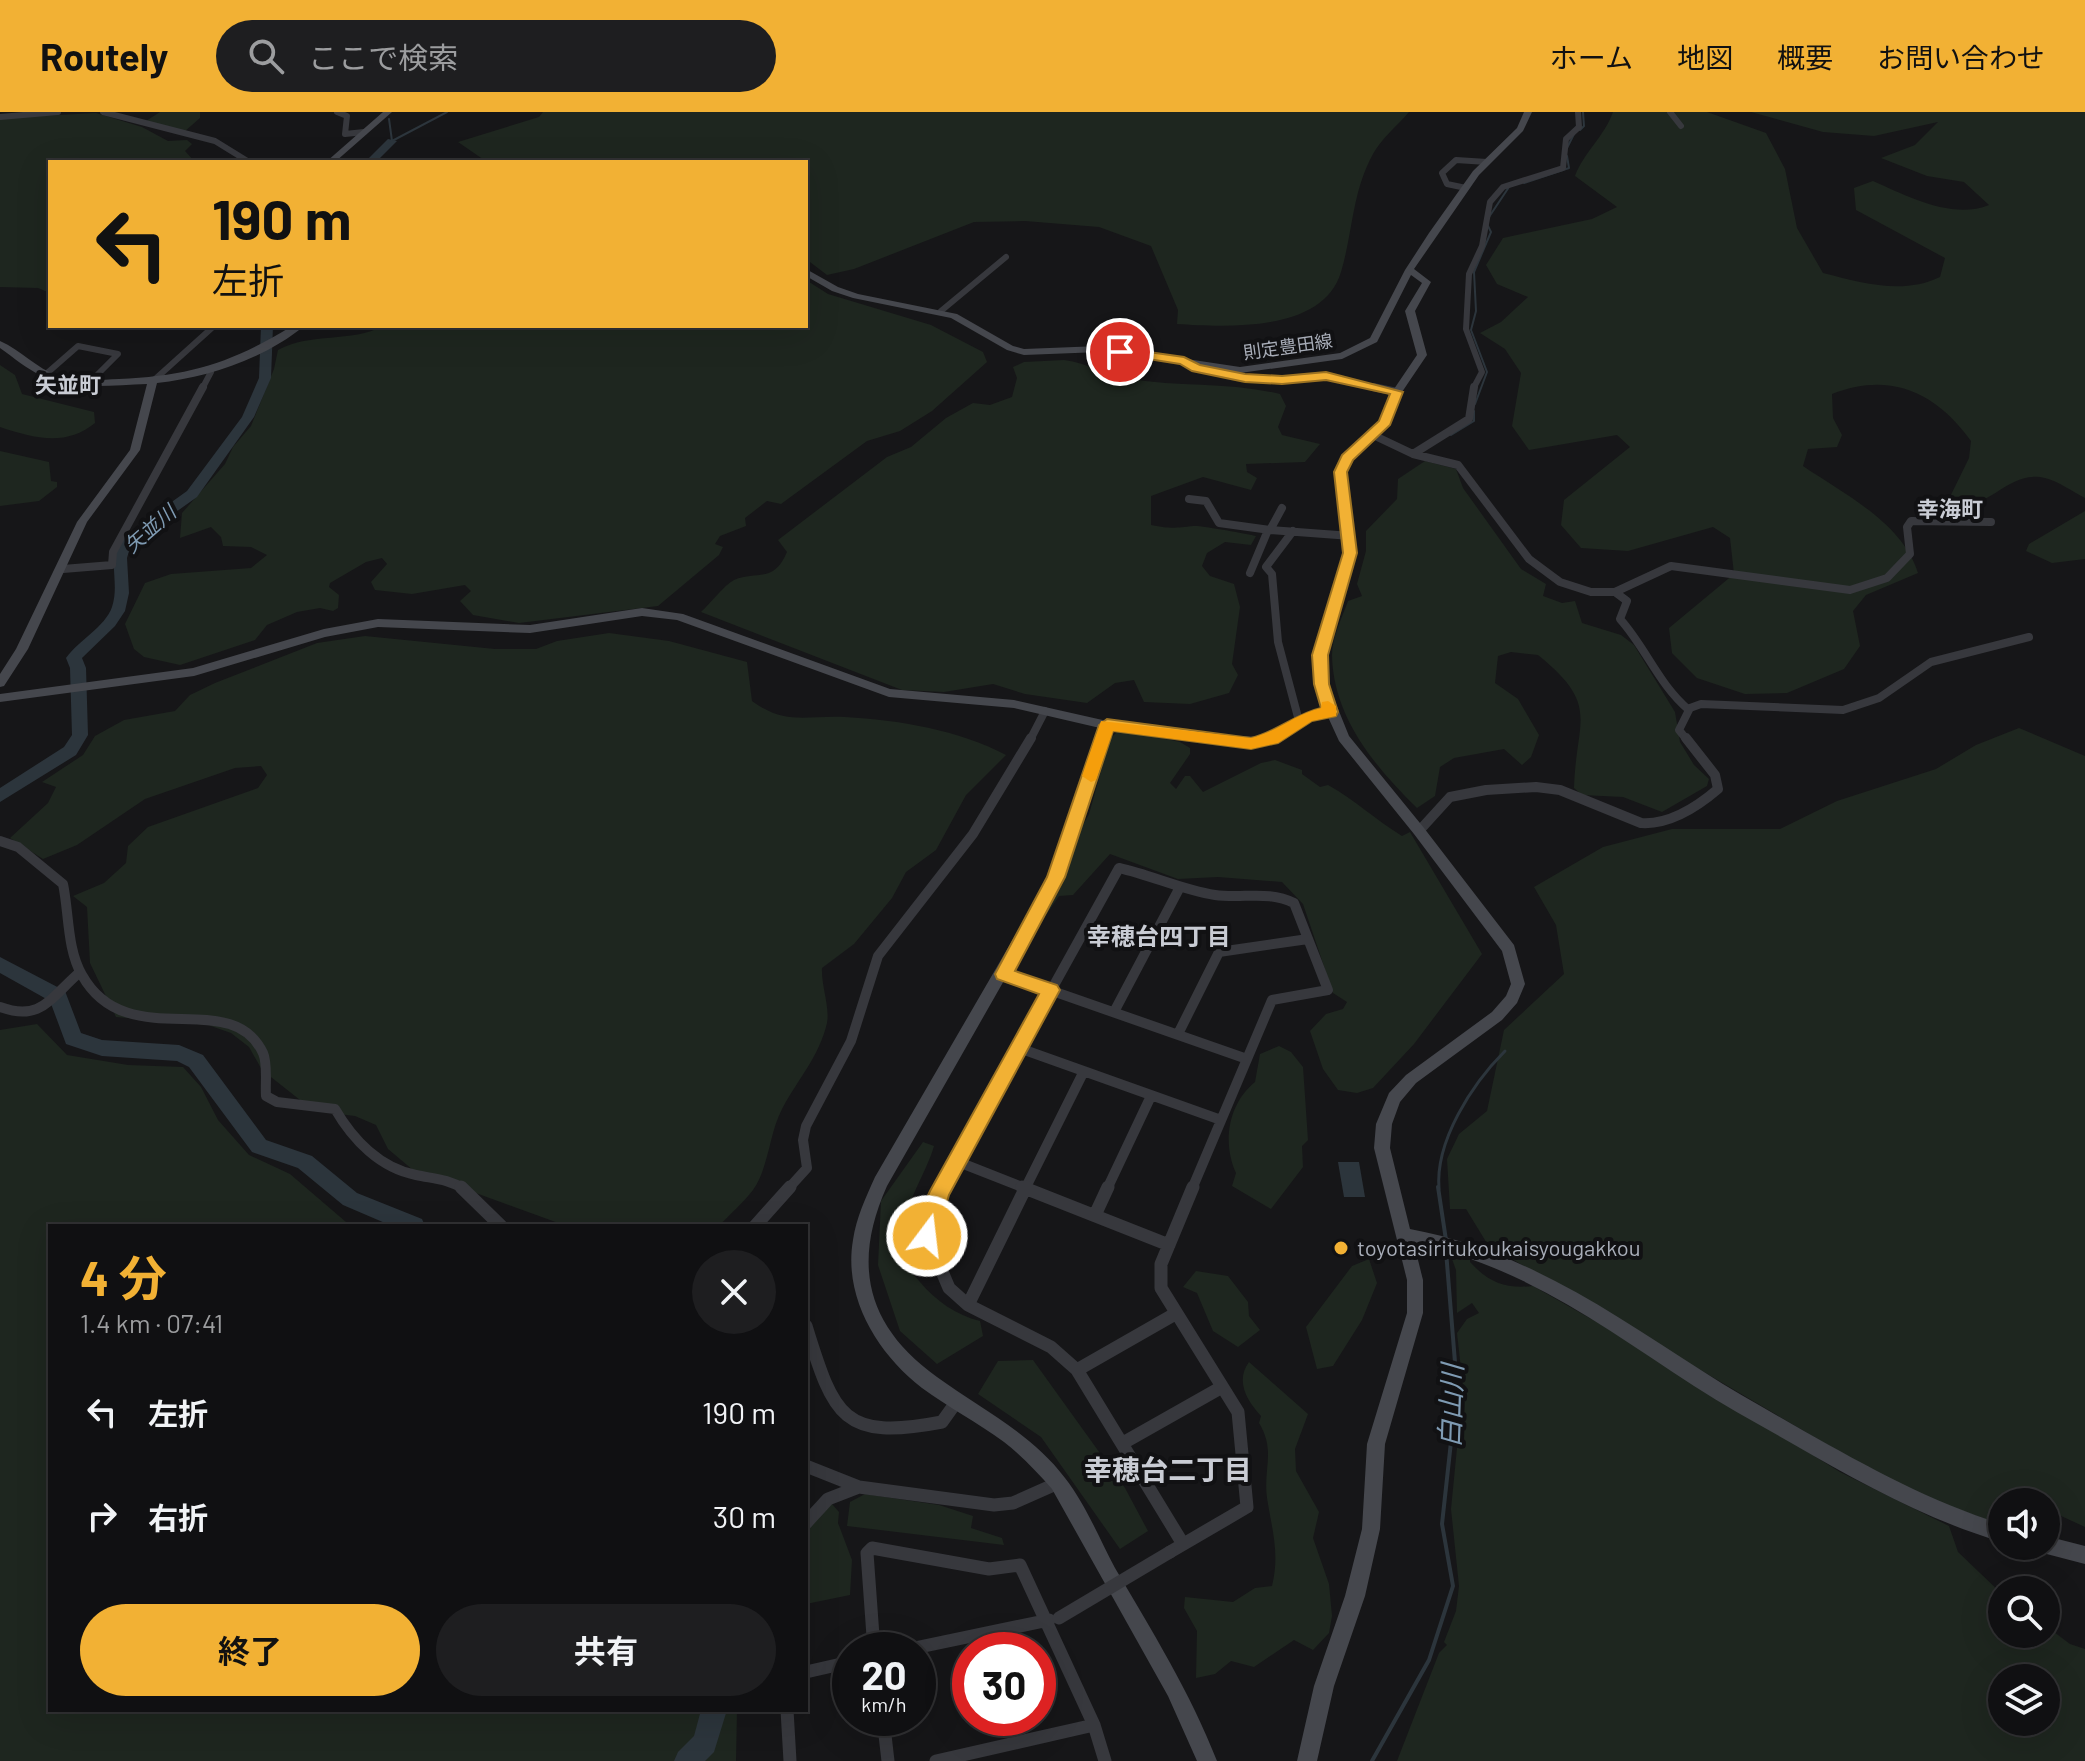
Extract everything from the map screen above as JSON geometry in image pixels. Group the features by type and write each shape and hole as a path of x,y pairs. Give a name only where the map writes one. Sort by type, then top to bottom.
{"main road":[{"path":"332,160 387,112"},
{"name":"則定豊田線","path":"808,273 835,289 856,296 941,311 962,319 1010,348 1024,352 1100,349 1259,370 1353,353 1374,340 1409,270 1466,188 1520,129 1528,112"},
{"path":"1307,1761 1324,1686 1355,1596 1371,1529 1376,1444 1415,1313 1415,1280 1382,1148 1388,1111 1411,1079 1505,1009 1518,984 1509,949 1419,831 1351,749 1330,712 1322,684 1320,655 1349,565 1351,536 1342,499 1340,472 1347,458 1373,435 1390,414 1397,392 1417,365 1423,349 1410,311 1427,282 1409,270"},
{"path":"0,344 46,374 89,383 152,382 211,372 250,356 296,328"},
{"path":"0,683 22,649 63,569 82,522 135,450 152,382"},
{"path":"0,698 194,672 324,633 378,623 530,629 642,612 679,617 889,693 1014,704 1107,725 1251,743 1273,739 1299,721 1330,712"},
{"path":"1107,725 1056,877 1004,974 881,1182 863,1220 858,1247 859,1283 872,1320 891,1352 957,1401 1002,1428 1058,1483 1168,1678 1207,1761"},
{"path":"1404,1235 1461,1244 1526,1274 1714,1389 1903,1497 1937,1514 1988,1529"},
{"path":"2060,1549 2085,1555"}],"street":[{"path":"0,117 58,112"},
{"path":"106,112 215,141 246,160"},
{"path":"337,112 347,116 345,134 364,132"},
{"path":"1413,454 1469,419 1474,385 1482,375 1476,349 1466,329 1471,310 1469,272 1482,249 1486,231 1483,222 1491,200 1508,184 1563,168 1562,150 1570,131 1579,127 1578,112"},
{"path":"1670,112 1681,126"},
{"path":"1466,188 1447,184 1442,173 1456,160 1487,162"},
{"path":"941,311 1006,257"},
{"path":"152,382 212,328"},
{"path":"46,374 78,346 118,354 89,383"},
{"path":"1184,361 1196,368 1245,378 1282,380 1326,376 1397,392"},
{"path":"63,569 112,565 113,552 211,372"},
{"path":"1373,435 1413,454 1458,465 1519,547 1550,577 1582,590 1615,592 1654,571 1671,566 1831,588 1863,589 1887,578 1910,554 1907,527 1911,521 1991,522"},
{"path":"1189,499 1206,501 1213,509 1214,520 1219,523 1351,536"},
{"path":"1250,573 1282,508"},
{"path":"1293,531 1266,567 1272,574 1271,586 1281,646 1294,712 1299,721"},
{"path":"1615,592 1627,601 1620,619 1639,641 1649,663 1672,697 1689,710"},
{"path":"1419,831 1450,797 1486,790 1536,787 1560,790 1641,823 1662,823 1696,808 1718,789 1715,775 1679,730 1689,710 1701,704 1843,710 1879,698 1931,662 2029,637"},
{"path":"757,1224 807,1168 803,1140 806,1126 851,1041 878,956 892,934 969,841 988,805 1016,768 1045,711"},
{"path":"0,841 18,847 63,884 80,972 105,1004 133,1017 205,1019 235,1025 264,1055 266,1096 277,1102 335,1109 346,1131 394,1168 416,1176 436,1176 457,1184 499,1224"},
{"path":"936,1644 1053,1619 1176,1548 1247,1507 1238,1412 1161,1288 1161,1264 1272,1000 1328,990 1294,903 1278,894 1232,897 1180,887 1117,869 956,1161 930,1216 927,1236 949,1288 968,1305 1012,1324 1051,1347 1077,1370 1123,1443 1176,1548"},
{"path":"1114,1012 1180,887"},
{"path":"1178,1034 1219,952 1308,939"},
{"path":"0,1007 27,1014 80,972"},
{"path":"1004,974 1247,1059"},
{"path":"1019,1048 1221,1120"},
{"path":"968,1305 1084,1071"},
{"path":"1095,1215 1151,1096"},
{"path":"956,1161 1169,1245"},
{"path":"1077,1370 1175,1314"},
{"path":"808,1333 817,1365 845,1417 865,1428 901,1428 942,1422 957,1401"},
{"path":"1123,1443 1222,1387"},
{"path":"808,1467 859,1487 994,1505 1013,1503 1058,1483"},
{"path":"808,1520 814,1510 838,1491 859,1487"},
{"path":"873,1632 867,1553 877,1546 989,1569 1020,1565 1053,1619 1105,1761"},
{"path":"808,1672 832,1666"},
{"path":"787,1712 790,1761"},
{"path":"936,1761 1094,1725"},
{"path":"885,1736 888,1761"}],"shaded area":[{"path":"160,112 200,112 200,118 184,132 146,121"},
{"path":"543,112 1409,112 1380,143 1366,168 1341,272 1331,292 1315,306 1294,316 1271,322 1221,326 1177,324 1178,310 1151,246 1099,227 1025,221 974,222 854,269 827,275 808,261 808,160 484,160 458,142 539,117"},
{"path":"1613,112 1707,112 1766,133 1785,169 1797,228 1823,273 1882,286 1897,286 1940,277 1945,258 1856,210 1854,188 1873,181 1945,208 1975,209 1989,205 1964,182 1927,176 1881,158 1915,145 1938,122 1874,136 1823,132 1751,112 2085,112 2085,498 2050,479 2032,477 2008,485 1973,504 1960,507 1946,505 1969,458 1971,441 1943,410 1910,390 1892,386 1853,387 1832,394 1833,418 1842,435 1837,447 1808,449 1803,466 1886,525 1910,555 1918,573 1866,595 1853,611 1860,646 1844,669 1787,693 1745,694 1697,678 1672,653 1669,628 1734,574 1730,538 1713,527 1628,551 1581,548 1561,525 1564,500 1630,447 1617,435 1529,450 1512,426 1521,373 1505,349 1480,333 1501,322 1528,297 1497,284 1486,265 1503,238 1592,219 1617,207 1575,176"},
{"path":"96,113 142,127 168,141 187,140 192,144 185,151 193,160 48,160 48,292 38,288 0,287 0,118"},
{"path":"808,281 828,294 931,325 983,352 987,362 932,411 900,431 867,441 781,504 767,501 745,518 746,526 720,536 715,544 723,547 719,555 658,606 519,623 473,615 460,601 471,591 465,585 412,594 375,590 371,582 387,564 382,558 366,562 330,583 329,587 339,595 338,608 333,611 320,608 297,612 267,625 255,640 180,665 144,657 134,649 125,624 145,583 171,574 251,568 267,555 251,547 223,546 221,537 211,527 180,538 182,513 225,464 233,447 251,426 274,369 278,350 304,341 378,328 808,328"},
{"path":"1064,360 1130,379 1280,394 1286,406 1278,427 1282,435 1320,444 1305,462 1246,464 1247,472 1257,478 1251,490 1203,477 1151,496 1151,525 1173,528 1198,526 1256,536 1251,545 1225,542 1207,553 1202,566 1210,576 1234,584 1240,607 1232,664 1238,675 1229,693 1190,704 1144,702 1134,680 1115,683 1087,703 1025,694 993,684 944,692 902,690 701,612 734,580 764,574 776,568 787,552 778,540 887,457 911,447 946,418 973,403 990,405 1012,397 1017,378 1013,367 1024,362"},
{"path":"0,365 15,375 22,394 94,412 95,423 84,431 61,438 37,437 0,427"},
{"path":"0,451 49,462 51,481 57,482 57,487 39,501 0,506"},
{"path":"1425,461 1456,469 1463,488 1521,569 1546,584 1543,596 1562,603 1575,601 1582,623 1621,635 1634,645 1675,712 1680,742 1694,765 1709,779 1707,786 1662,812 1623,797 1582,795 1574,788 1580,729 1578,701 1558,673 1538,655 1511,652 1498,656 1495,683 1518,699 1539,735 1531,757 1522,765 1504,749 1454,758 1440,767 1435,796 1417,808 1386,776 1348,720 1334,678 1332,648 1348,601 1362,596 1357,584 1366,551 1366,531 1397,499 1398,479"},
{"path":"2085,511 2085,559 2052,563 2026,551 2029,544"},
{"path":"609,633 669,641 747,662 752,701 776,714 907,724 969,739 1006,755 966,795 936,850 906,872 892,898 854,944 822,968 828,1017 823,1035 782,1109 758,1181 721,1224 561,1224 413,1170 388,1149 376,1125 355,1116 314,1111 262,1070 249,1047 231,1033 208,1025 116,1017 90,963 87,907 73,896 104,883 126,863 128,846 148,827 258,788 267,775 261,766 235,768 145,799 77,845 43,859 10,838 48,803 56,787 42,782 83,755 95,736 124,720 175,711 190,695 215,683 317,643 365,636 495,649 536,649 557,641"},
{"path":"2019,728 2085,756 2085,1527 2060,1515 2060,1488 1988,1488 1988,1520 1906,1491 1488,1245 1466,1209 1450,1209 1447,1159 1459,1134 1487,1111 1504,1030 1564,974 1556,925 1534,887 1603,847 1672,829 1780,829 1837,801 1936,769 1976,745"},
{"path":"1120,729 1180,742 1190,748 1190,754 1170,783 1176,789 1185,776 1190,776 1203,792 1261,763 1275,760 1302,770 1302,774 1320,787 1328,785 1402,836 1410,832 1482,954 1414,1044 1373,1088 1357,1093 1338,1090 1323,1069 1310,1031 1326,1014 1343,1009 1347,1002 1333,993 1303,904 1282,882 1218,877 1178,879 1110,854 1073,895 1059,896 1022,950 1014,951 1089,814 1110,739"},
{"path":"37,1024 67,1055 128,1065 183,1067 201,1087 218,1120 249,1155 290,1174 346,1222 354,1224 48,1224 48,1712 737,1712 736,1761 0,1761 0,1030"},
{"path":"1279,1046 1291,1052 1303,1067 1308,1140 1302,1146 1303,1167 1271,1209 1232,1186 1236,1173 1229,1137 1233,1113 1255,1082 1260,1054"},
{"path":"923,1142 934,1146 904,1219 900,1249 904,1263 940,1301 980,1321 983,1336 937,1364 900,1331 878,1265 881,1201"},
{"path":"1338,1162 1359,1162 1365,1197 1344,1197"},
{"path":"1463,1251 1470,1255 1470,1262 1490,1279 1506,1285 1533,1286 1616,1333 1840,1472 1949,1526 1958,1552 1988,1581 1988,1648 2060,1648 2060,1636 2085,1649 2085,1761 1397,1761 1439,1653 1447,1645 1444,1642 1456,1611 1459,1586 1451,1509 1463,1387 1457,1333 1467,1319 1479,1313 1472,1303 1457,1313 1456,1270 1452,1259"},
{"path":"1369,1259 1377,1283 1362,1320 1333,1366 1317,1369 1306,1327 1352,1266"},
{"path":"1196,1271 1228,1276 1248,1302 1249,1316 1260,1330 1238,1347 1213,1331 1197,1293 1183,1287"},
{"path":"1033,1360 1125,1488 1148,1531 1120,1549 1041,1437 978,1394 998,1361"},
{"path":"1249,1362 1308,1414 1295,1449 1296,1471 1319,1512 1313,1538 1329,1584 1332,1616 1329,1633 1313,1650 1294,1640 1254,1667 1231,1661 1215,1674 1196,1678 1197,1631 1184,1608 1185,1597 1233,1602 1255,1588 1272,1586 1275,1563 1266,1487 1267,1442 1259,1423 1261,1416 1244,1390 1243,1376"},
{"path":"865,1494 939,1505 973,1516 971,1528 1002,1538 1004,1545 847,1526 850,1502"},
{"path":"832,1504 839,1512 838,1523 852,1560 850,1595 808,1604 808,1527"}],"waterway":[{"path":"389,119 392,141 447,112"},
{"path":"1580,130 1584,126 1583,112"},
{"path":"1567,148 1574,134"},
{"name":"矢並川","path":"372,160 392,141"},
{"path":"1524,183 1569,168 1567,156"},
{"path":"1489,217 1509,187"},
{"path":"1475,404 1487,372 1471,330 1476,311 1474,272 1491,232 1487,224"},
{"name":"矢並川","path":"0,796 70,751 80,735 78,668 74,658 118,611 122,593 121,550 125,542 192,494 248,417 265,378 267,328"},
{"path":"1451,435 1474,421 1474,411"},
{"name":"矢並川","path":"0,964 58,996 73,1038 102,1048 179,1053 196,1061 259,1146 305,1162 350,1199 410,1224"},
{"name":"白山川","path":"1439,1189 1443,1152 1458,1114 1480,1080 1505,1051"},
{"name":"白山川","path":"1438,1187 1446,1240"},
{"name":"白山川","path":"1372,1761 1429,1660 1453,1586 1442,1524 1457,1387 1446,1251"},
{"name":"矢並川","path":"687,1761 705,1743 713,1712"}],"slow traffic":[{"path":"1091,776 1107,725 1251,743 1273,739 1307,717 1330,712 1328,706"}],"place":[{"name":"toyotasiritukoukaisyougakkou","path":"1341,1248"}],"district":[{"name":"矢並町","path":"68,385"},
{"name":"幸海町","path":"1950,509"},
{"name":"幸穂台四丁目","path":"1159,937"},
{"name":"幸穂台二丁目","path":"1168,1470"}],"route":[{"path":"927,1236 930,1216 940,1191 1051,990 1004,974 1056,877 1107,725 1251,743 1273,739 1307,717 1330,712 1324,696 1320,655 1349,565 1351,536 1342,499 1340,472 1355,449 1385,423 1397,392 1326,376 1282,380 1245,378 1188,366 1184,361 1120,352"}]}
